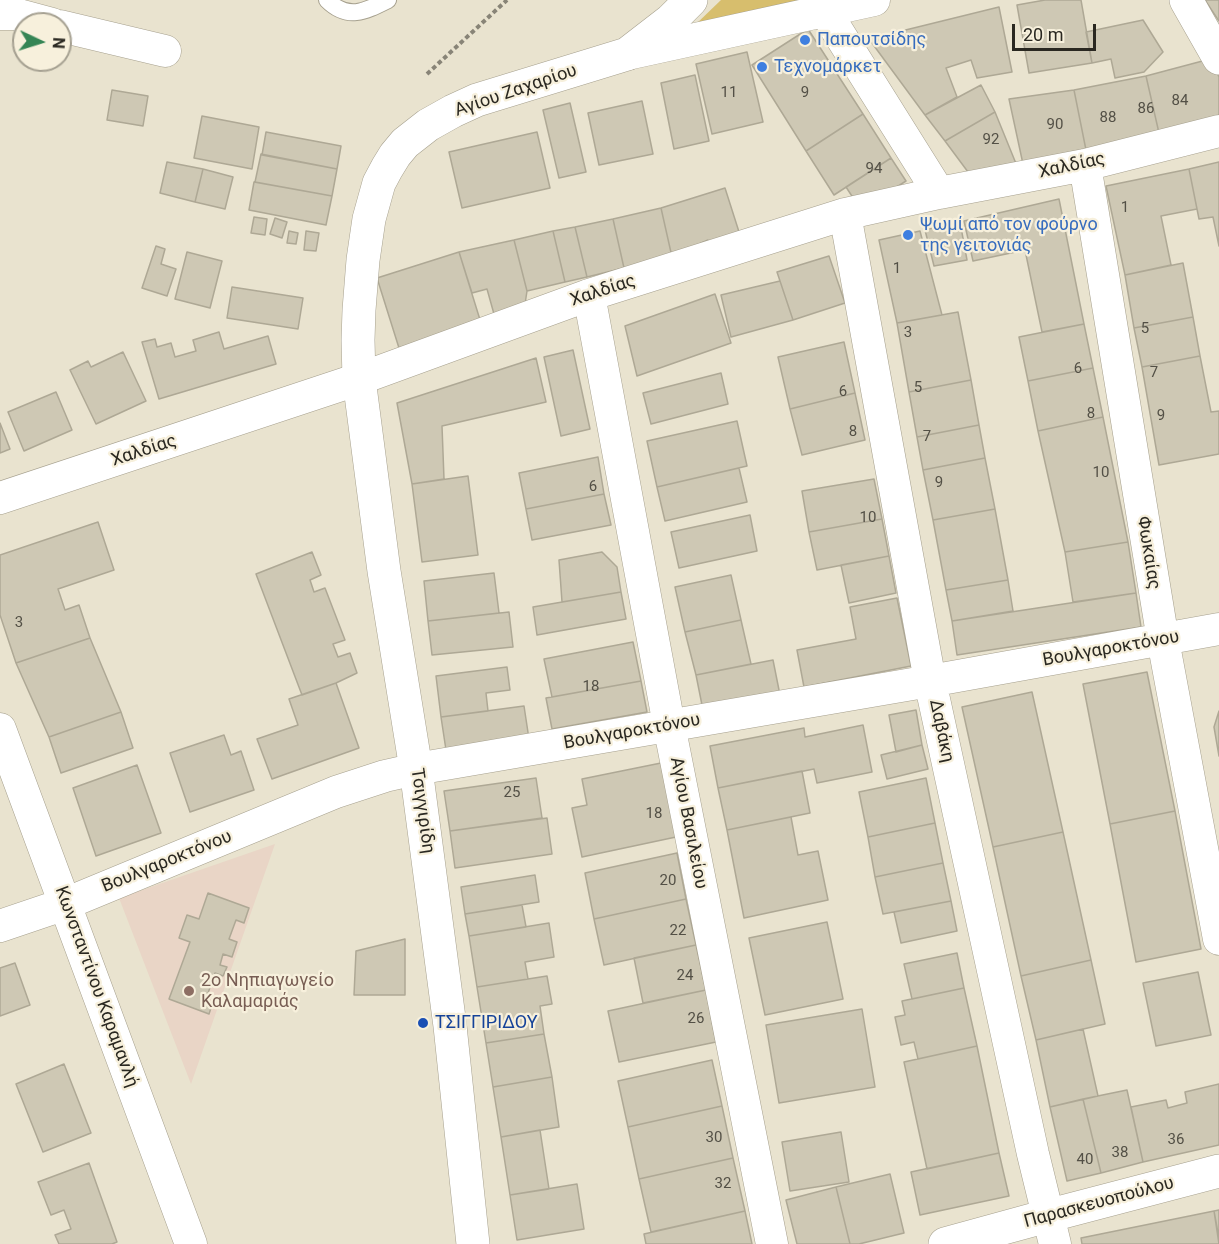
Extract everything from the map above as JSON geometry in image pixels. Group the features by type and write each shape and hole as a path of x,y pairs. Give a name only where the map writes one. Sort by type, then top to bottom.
{"main road":[{"path":"627,54 671,20 691,0"},
{"path":"1186,0 1219,58"},
{"name":"Αγίου Ζαχαρίου","path":"359,379 359,310 366,238 379,183 395,155 422,129 465,105 627,54"},
{"name":"Τσιγγιρίδη","path":"359,379 384,571 416,769 450,1026 473,1244"},
{"name":"Παρασκευοπούλου","path":"950,1243 1051,1230 1219,1171"},
{"path":"462,1244 467,1195"}],"street":[{"name":"Αγίου Ζαχαρίου","path":"627,54 821,5 874,0"},
{"path":"821,5 939,193"},
{"path":"72,29 165,51"},
{"name":"Χαλδίας","path":"0,498 359,379 589,295 845,214 1085,165 1219,131"},
{"name":"Φωκαίας","path":"1085,165 1163,640 1219,939"},
{"name":"Δαβάκη","path":"845,214 930,681 1051,1230"},
{"name":"Αγίου Βασιλείου","path":"589,295 669,725 772,1244"},
{"name":"Βουλγαροκτόνου","path":"0,926 65,904 336,792 385,776 1219,629"},
{"name":"Κωνσταντίνου Καραμανλή","path":"0,729 191,1244"}],"lane":[{"path":"327,0 342,11 358,12 388,0"}],"path":[{"path":"427,74 507,0"}],"shaded area":[{"path":"721,0 804,0 694,26"},
{"name":"2ο Νηπιαγωγείο Καλαμαριάς","path":"275,844 191,1084 119,898"}],"building":[{"path":"1045,0 1081,0 1092,63 1029,73 1017,5"},
{"path":"1205,0 1219,0 1219,21"},
{"path":"999,7 1012,72 977,78 971,60 946,68 957,97 925,115 869,39"},
{"path":"1143,20 1163,52 1144,72 1115,78 1111,59 1092,63 1086,32"},
{"path":"808,29 863,114 806,151 752,65"},
{"path":"747,52 763,122 712,134 696,64"},
{"path":"1210,59 1219,77 1219,117 1159,133 1146,76"},
{"path":"695,75 709,141 674,149 661,83"},
{"path":"1146,76 1159,133 1086,150 1074,90"},
{"path":"981,85 995,112 945,141 925,115"},
{"path":"112,90 148,96 143,126 107,120"},
{"path":"1074,90 1086,150 1023,164 1009,99"},
{"path":"642,101 653,154 599,165 588,113"},
{"path":"570,103 586,172 559,178 543,110"},
{"path":"995,112 1017,166 971,176 945,141"},
{"path":"863,114 891,158 834,195 806,151"},
{"path":"202,116 259,127 252,169 194,158"},
{"path":"266,132 341,146 337,169 262,155"},
{"path":"537,132 550,188 462,208 449,152"},
{"path":"261,154 337,169 332,196 255,182"},
{"path":"891,158 906,181 861,210 846,187"},
{"path":"167,162 203,169 195,202 160,193"},
{"path":"1219,162 1219,246 1213,217 1199,219 1189,169"},
{"path":"203,169 233,177 225,209 195,202"},
{"path":"1189,169 1197,209 1161,216 1171,265 1125,275 1106,186"},
{"path":"254,182 332,196 326,225 249,210"},
{"path":"725,188 740,235 710,245 708,240 701,243 702,247 672,257 661,208"},
{"path":"1059,199 1084,324 1042,332 1025,250 973,261 964,221"},
{"path":"661,208 672,257 624,268 613,219"},
{"path":"254,217 267,219 265,235 251,233"},
{"path":"275,218 287,222 282,238 270,234"},
{"path":"613,219 624,268 587,277 575,227"},
{"path":"960,222 967,260 934,266 925,230"},
{"path":"575,227 587,277 565,282 553,231"},
{"path":"289,231 298,233 296,244 287,243"},
{"path":"306,231 319,233 316,251 304,250"},
{"path":"553,231 565,282 527,291 514,240"},
{"path":"920,231 942,315 897,323 879,240"},
{"path":"514,240 527,291 525,304 494,314 487,289 472,293 459,252"},
{"path":"156,246 165,249 161,264 176,269 167,296 142,288"},
{"path":"187,252 222,261 210,308 175,299"},
{"path":"459,252 481,323 399,348 377,278"},
{"path":"829,256 845,303 793,320 777,272"},
{"path":"1183,263 1193,317 1134,328 1125,275"},
{"path":"780,281 793,320 731,337 721,295"},
{"path":"232,287 303,298 298,329 227,318"},
{"path":"715,294 731,343 637,376 625,326"},
{"path":"958,312 971,380 909,392 897,323"},
{"path":"1193,317 1200,356 1142,367 1134,328"},
{"path":"1084,324 1093,368 1028,381 1019,337"},
{"path":"219,332 224,349 268,336 276,364 159,399 142,342 155,339 157,347 171,343 175,357 196,351 193,340"},
{"path":"844,342 855,393 790,409 778,357"},
{"path":"573,350 590,429 561,436 544,357"},
{"path":"123,352 146,401 96,424 70,370 88,361 91,367"},
{"path":"1200,356 1211,412 1219,411 1219,454 1159,465 1142,367"},
{"path":"536,358 546,402 442,426 444,479 412,484 397,403"},
{"path":"1093,368 1103,417 1038,431 1028,381"},
{"path":"721,373 728,404 651,424 643,393"},
{"path":"971,380 979,425 917,437 909,392"},
{"path":"56,392 72,430 24,451 8,412"},
{"path":"855,393 865,440 802,455 790,409"},
{"path":"1103,417 1128,542 1065,552 1038,431"},
{"path":"737,421 747,466 657,487 647,441"},
{"path":"0,423 10,449 0,453"},
{"path":"979,425 985,458 923,470 917,437"},
{"path":"598,457 604,494 526,509 519,473"},
{"path":"985,458 995,509 933,520 923,470"},
{"path":"739,468 747,502 665,521 657,487"},
{"path":"468,476 478,555 422,562 412,484"},
{"path":"874,479 882,519 809,532 802,491"},
{"path":"604,494 611,525 532,540 526,509"},
{"path":"995,509 1008,580 946,590 933,520"},
{"path":"750,515 757,551 679,568 671,532"},
{"path":"882,519 889,556 817,570 809,532"},
{"path":"98,522 114,570 58,589 65,610 79,605 90,638 16,663 0,615 0,555"},
{"path":"1128,542 1136,593 1073,602 1065,552"},
{"path":"312,552 321,575 310,580 314,592 325,588 345,640 333,644 338,657 350,653 357,673 302,695 256,574"},
{"path":"602,552 617,567 621,592 562,602 559,560"},
{"path":"889,556 896,593 849,603 841,565"},
{"path":"494,573 499,613 428,621 424,581"},
{"path":"731,575 741,620 685,632 675,587"},
{"path":"1008,580 1013,611 952,621 946,590"},
{"path":"621,592 626,619 537,635 533,607"},
{"path":"1136,593 1141,627 957,655 952,621"},
{"path":"897,598 911,666 804,687 797,650 856,639 850,607"},
{"path":"509,612 513,647 432,655 428,621"},
{"path":"741,620 751,664 696,675 685,632"},
{"path":"90,638 121,712 49,737 16,663"},
{"path":"633,642 641,681 552,697 544,659"},
{"path":"773,660 780,695 703,710 696,675"},
{"path":"507,667 510,690 486,693 488,711 441,717 436,676"},
{"path":"1147,672 1175,811 1110,824 1083,684"},
{"path":"641,681 647,712 552,729 546,698"},
{"path":"336,683 359,748 272,779 257,739 298,725 289,699"},
{"path":"1032,692 1063,832 993,847 962,707"},
{"path":"524,706 529,739 446,750 441,717"},
{"path":"916,710 922,745 896,752 889,715"},
{"path":"1219,711 1219,756 1214,727"},
{"path":"121,712 133,748 61,773 49,737"},
{"path":"863,725 872,772 817,783 814,769 718,788 710,746 804,728 805,737"},
{"path":"224,735 231,755 241,751 254,790 190,812 170,753"},
{"path":"922,745 928,769 887,779 881,755"},
{"path":"661,763 676,837 582,857 572,808 587,805 582,779"},
{"path":"137,765 161,833 96,856 73,788"},
{"path":"802,771 810,813 727,830 718,788"},
{"path":"536,778 542,818 450,831 444,791"},
{"path":"926,778 935,823 868,837 859,792"},
{"path":"1175,811 1201,949 1136,962 1110,824"},
{"path":"791,817 798,855 818,851 828,900 744,918 727,830"},
{"path":"547,818 552,854 455,868 450,831"},
{"path":"935,823 943,863 875,877 868,837"},
{"path":"1063,832 1091,960 1021,976 993,847"},
{"path":"677,853 686,899 594,919 585,873"},
{"path":"943,863 951,901 883,914 875,877"},
{"path":"535,875 539,902 465,914 461,887"},
{"path":"208,893 249,908 244,923 236,920 229,939 237,942 232,957 223,954 220,965 227,967 223,976 215,973 205,1002 212,1005 209,1014 169,999 190,942 179,938 187,915 199,919"},
{"path":"686,899 696,945 604,965 594,919"},
{"path":"951,901 957,931 901,943 894,912"},
{"path":"522,905 526,927 469,936 465,914"},
{"path":"827,922 843,999 765,1015 749,938"},
{"path":"549,923 554,957 525,962 528,979 477,987 469,936"},
{"path":"405,939 405,995 354,995 356,951"},
{"path":"696,945 706,990 643,1003 634,958"},
{"path":"957,953 964,988 912,999 904,964"},
{"path":"1091,960 1105,1024 1036,1040 1021,976"},
{"path":"15,963 30,1005 0,1016 0,968"},
{"path":"1198,972 1211,1035 1156,1046 1143,983"},
{"path":"547,976 552,1004 540,1006 544,1034 486,1043 477,987"},
{"path":"964,988 977,1046 918,1059 914,1042 901,1045 895,1017 905,1015 902,1001"},
{"path":"706,990 716,1042 619,1062 608,1011"},
{"path":"862,1009 875,1087 779,1103 766,1025"},
{"path":"1083,1029 1098,1096 1050,1107 1036,1040"},
{"path":"544,1034 552,1077 493,1087 486,1043"},
{"path":"977,1046 999,1153 927,1169 904,1062"},
{"path":"712,1060 722,1106 628,1127 618,1081"},
{"path":"64,1064 91,1133 43,1152 16,1084"},
{"path":"552,1077 559,1127 501,1137 493,1087"},
{"path":"1219,1084 1219,1145 1143,1162 1131,1107 1166,1100 1168,1108 1187,1103 1185,1092"},
{"path":"1127,1090 1143,1162 1101,1173 1083,1099"},
{"path":"1083,1099 1101,1173 1067,1181 1050,1107"},
{"path":"722,1106 733,1158 639,1179 628,1127"},
{"path":"540,1130 549,1189 510,1195 501,1137"},
{"path":"841,1132 849,1182 790,1191 782,1142"},
{"path":"999,1153 1009,1196 920,1215 911,1172"},
{"path":"733,1158 745,1211 651,1232 639,1179"},
{"path":"89,1163 117,1242 112,1244 59,1244 55,1235 71,1229 64,1210 51,1215 38,1182"},
{"path":"890,1174 904,1233 850,1244 836,1187"},
{"path":"577,1184 584,1229 517,1240 510,1195"},
{"path":"836,1187 850,1244 797,1244 786,1200"},
{"path":"1219,1210 1219,1238 1214,1211"},
{"path":"745,1211 752,1244 646,1244 644,1234"},
{"path":"1214,1211 1219,1244 1082,1244 1081,1238"}],"place":[{"name":"Παπουτσίδης","path":"805,40"},
{"name":"Τεχνομάρκετ","path":"762,67"},
{"name":"Ψωμί από τον φούρνο της γειτονιάς","path":"908,235"},
{"name":"2ο Νηπιαγωγείο Καλαμαριάς","path":"189,991"},
{"name":"ΤΣΙΓΓΙΡΙΔΟΥ","path":"423,1023"}]}
